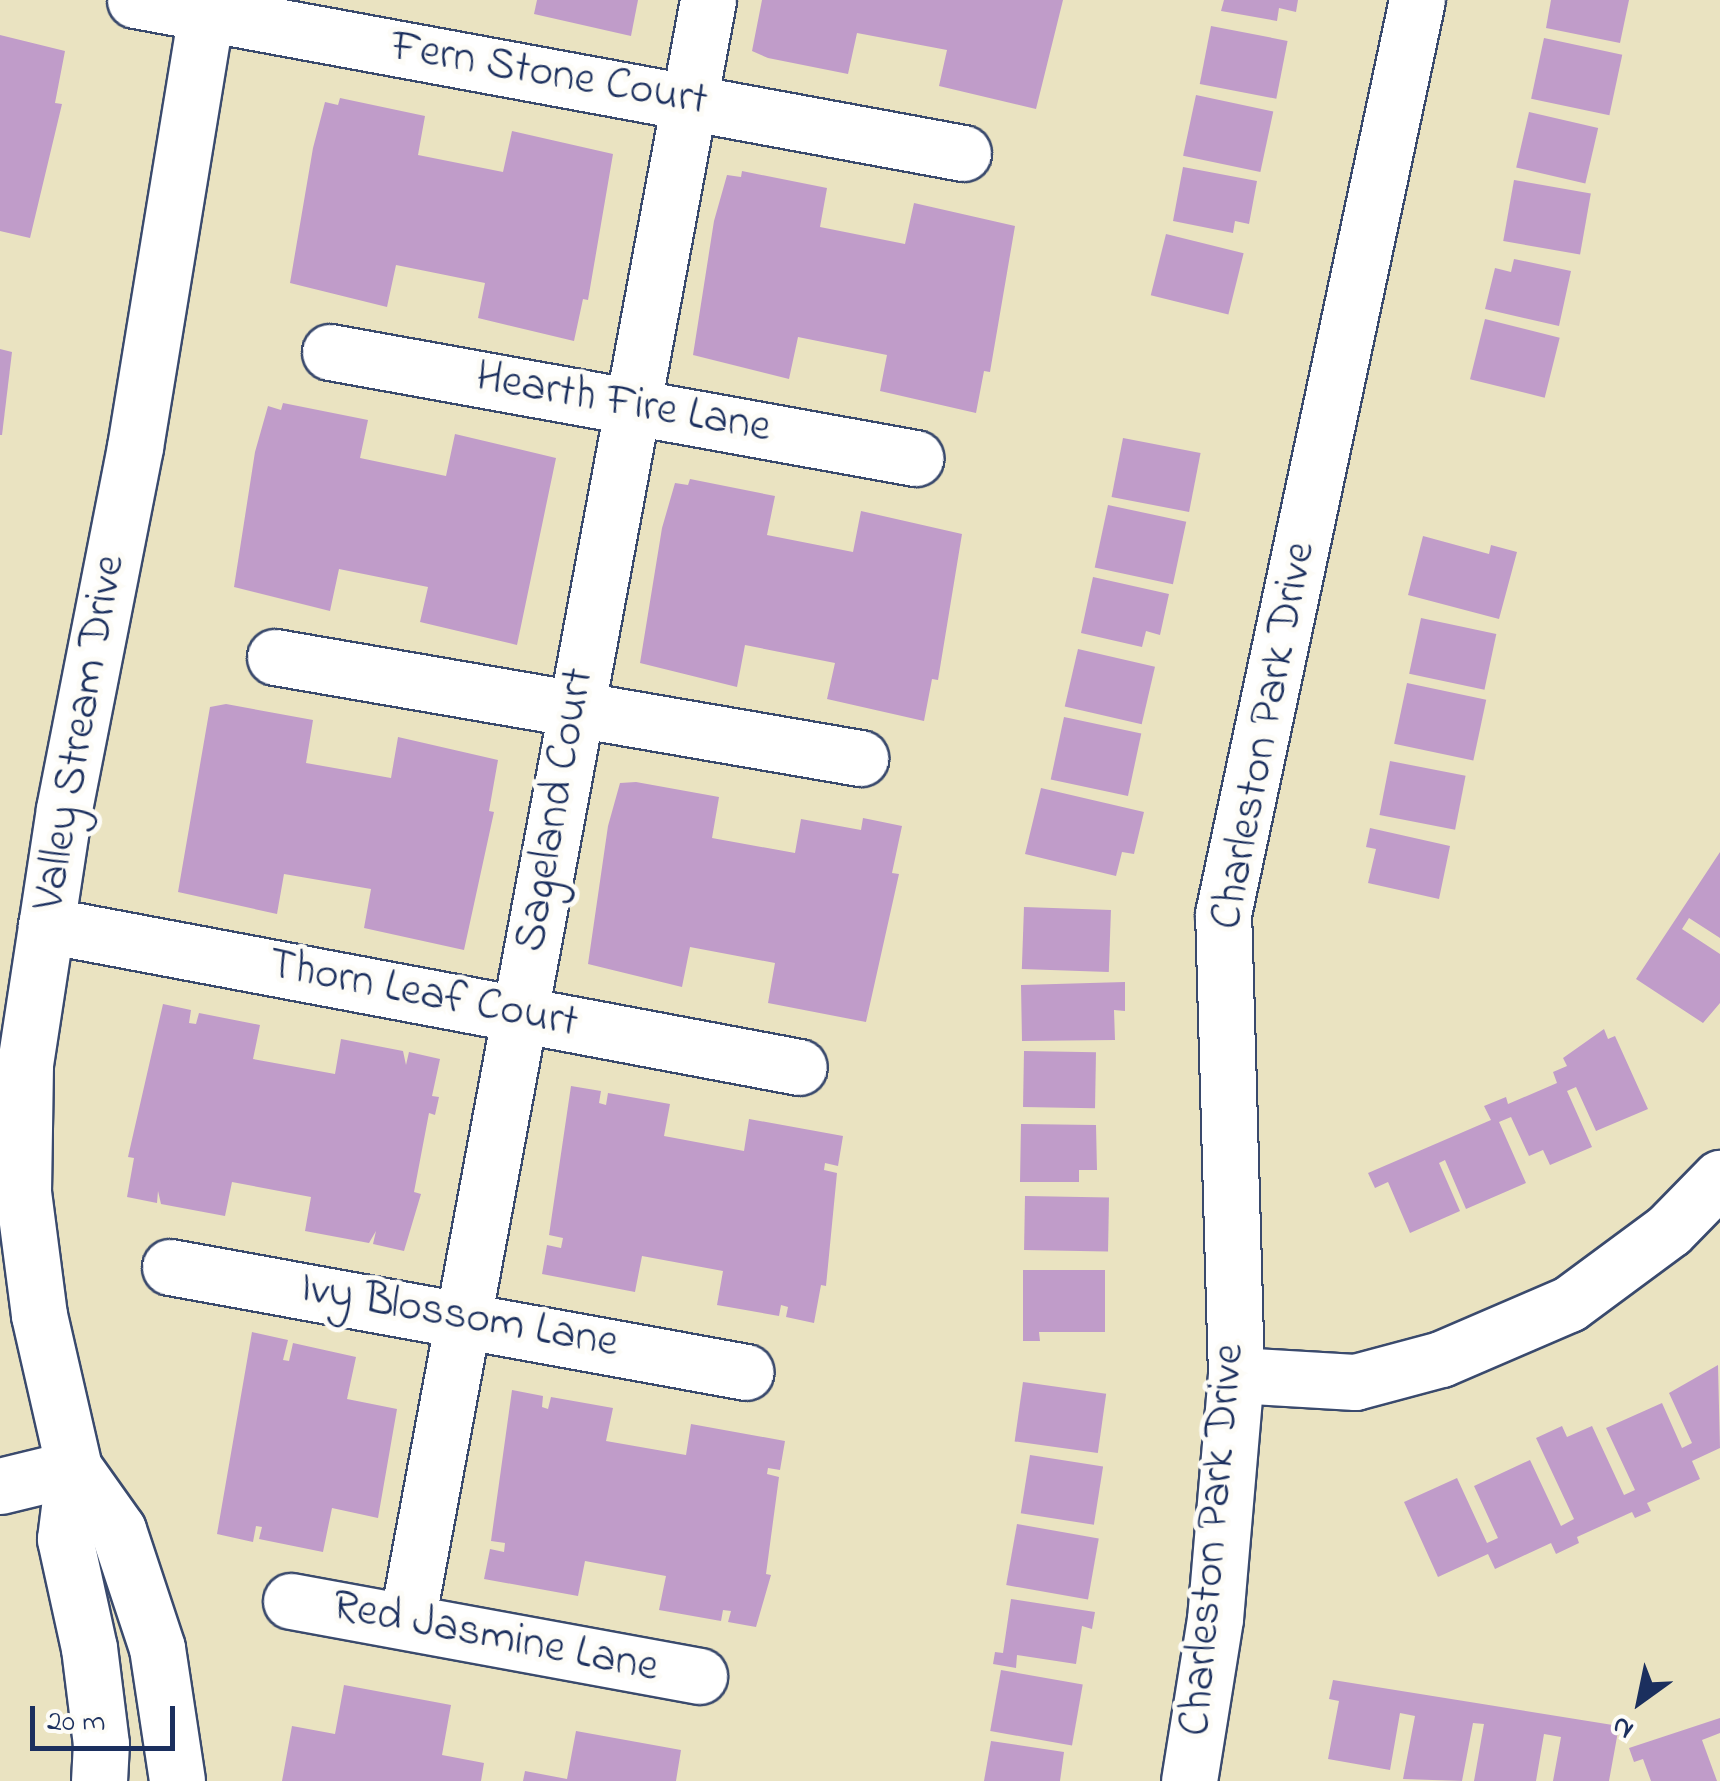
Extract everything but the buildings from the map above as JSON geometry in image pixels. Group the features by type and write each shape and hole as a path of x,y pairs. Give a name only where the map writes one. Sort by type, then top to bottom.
{"street":[{"name":"Fern Stone Court","path":"135,0 208,7 963,152"},
{"name":"Sageland Court","path":"407,1621 708,0"},
{"name":"Charleston Park Drive","path":"1189,1781 1215,1619 1236,1375 1223,914 1416,0"},
{"name":"Valley Stream Drive","path":"99,1781 102,1744 89,1648 65,1539 74,1468 39,1315 24,1192 25,1064 208,7"},
{"name":"Hearth Fire Lane","path":"330,352 634,403 915,458"},
{"path":"275,657 860,758"},
{"name":"Thorn Leaf Court","path":"46,926 799,1067"},
{"path":"1236,1375 1355,1382 1441,1359 1569,1304 1669,1230 1720,1178"},
{"name":"Ivy Blossom Lane","path":"170,1266 466,1316 746,1372"},
{"name":"Valley Stream Drive","path":"74,1468 118,1530 157,1648 178,1781"},
{"path":"0,1486 74,1468"},
{"name":"Red Jasmine Lane","path":"291,1601 698,1676"}]}
